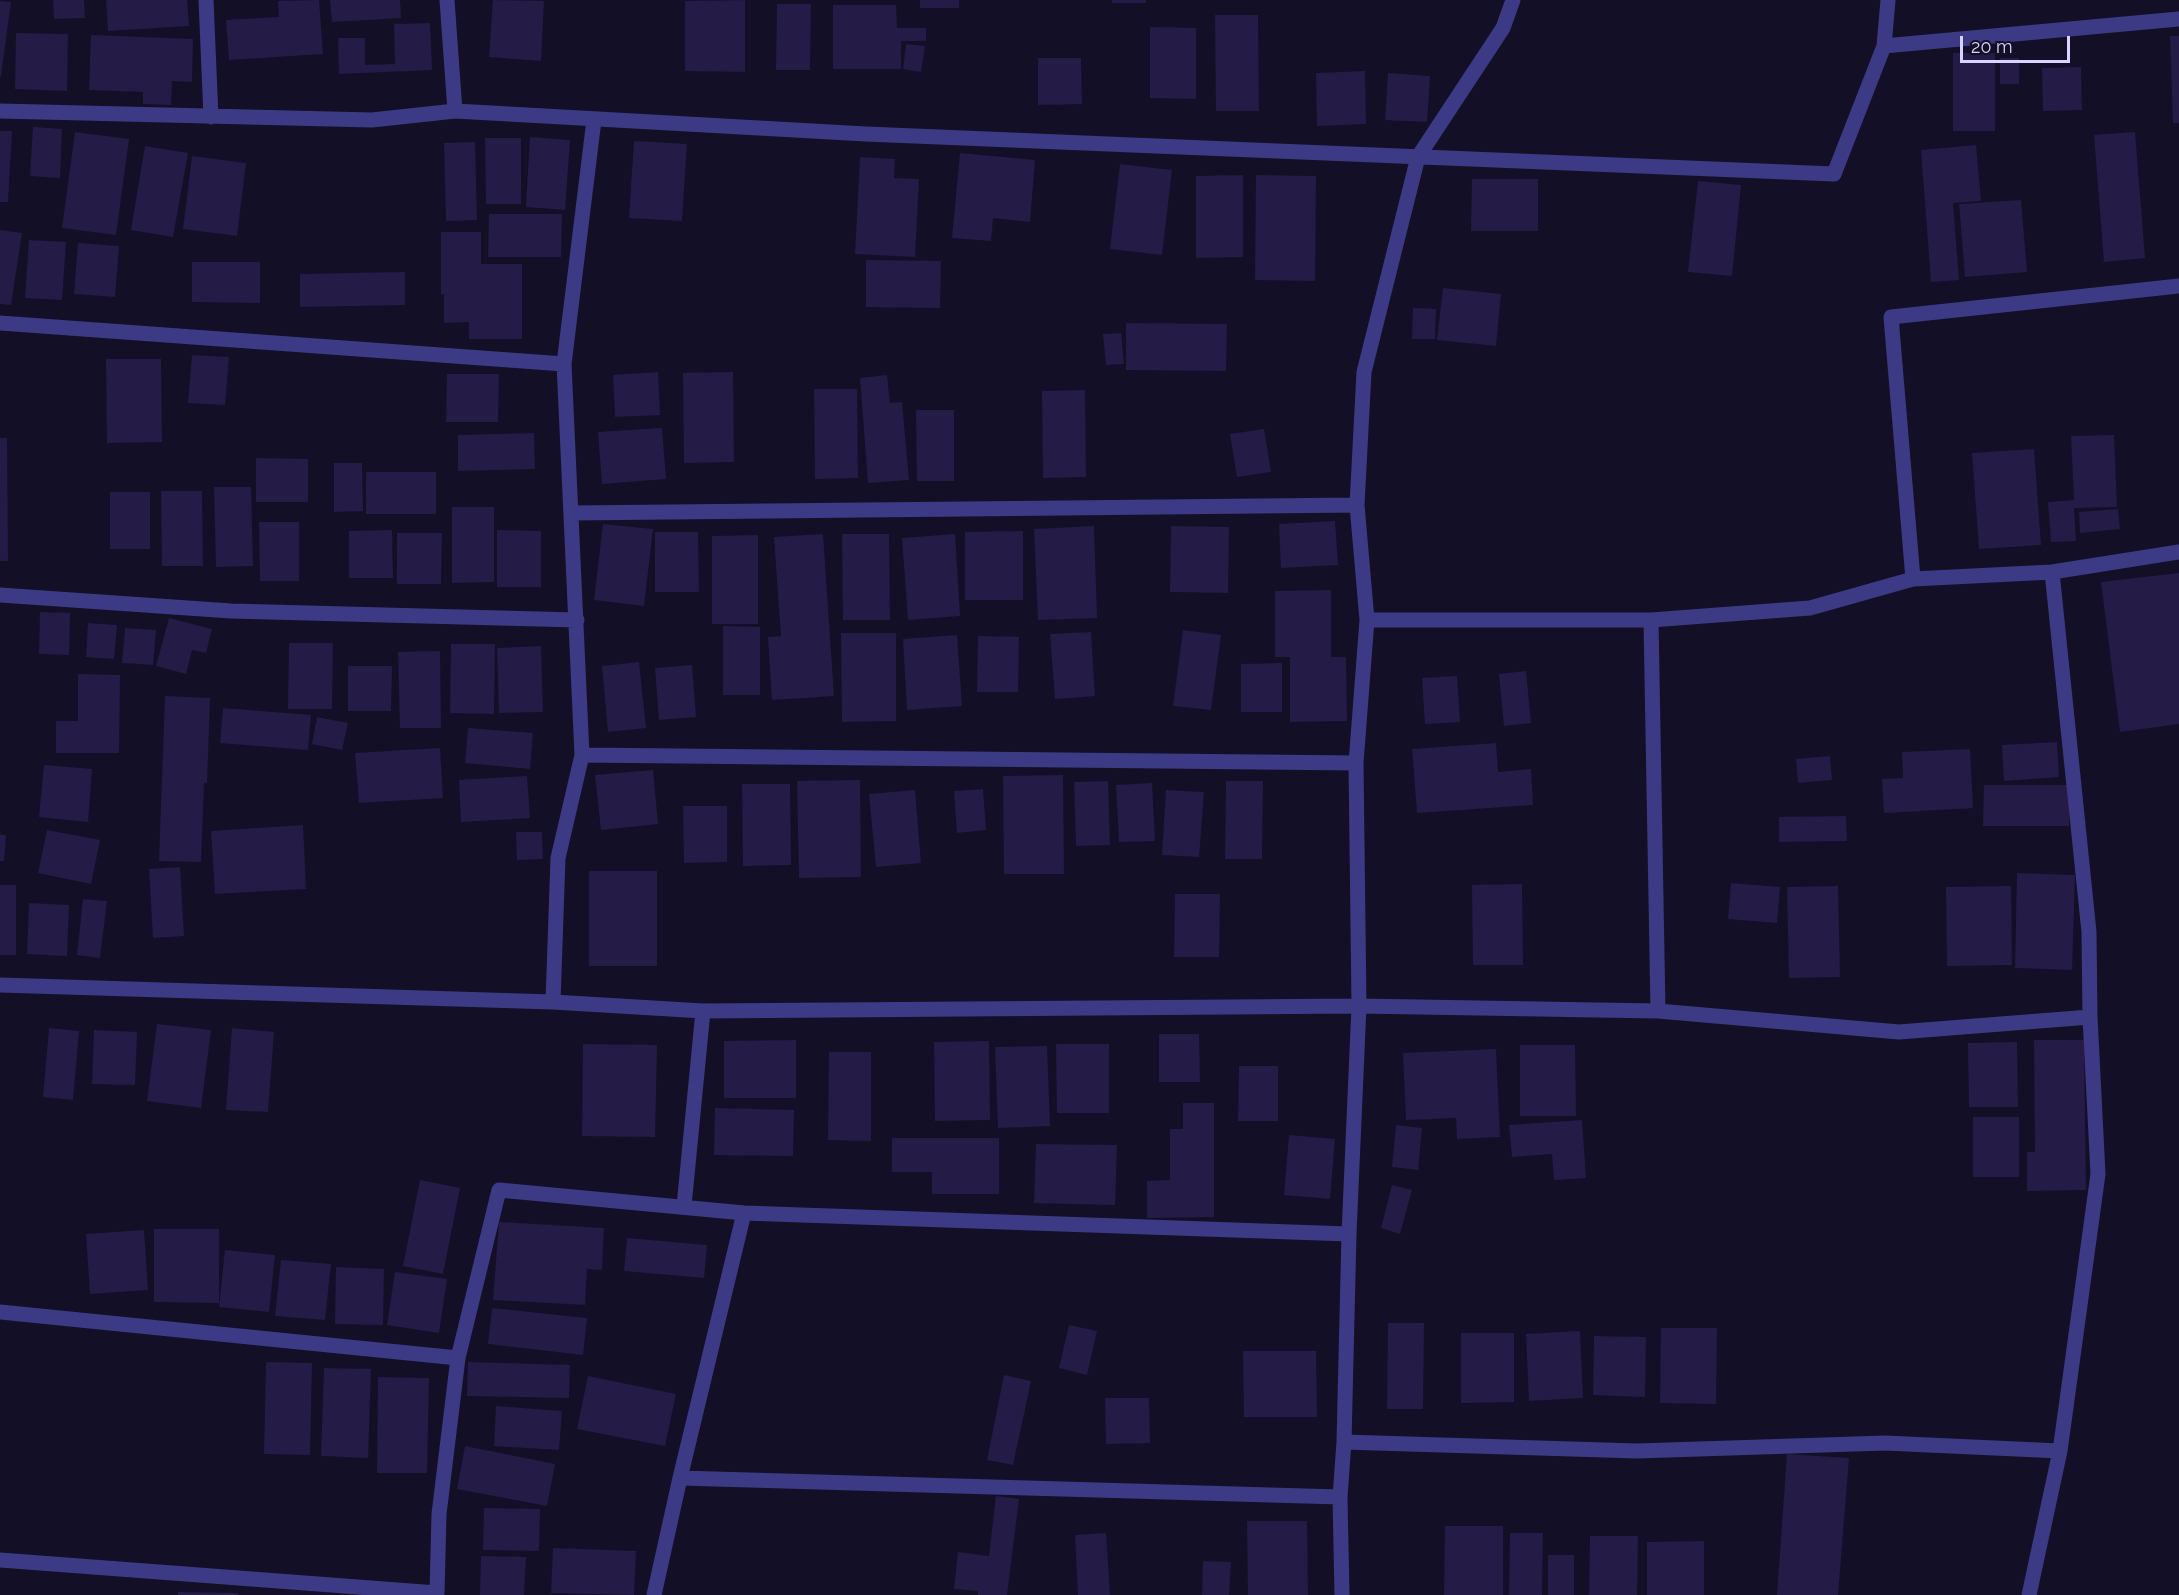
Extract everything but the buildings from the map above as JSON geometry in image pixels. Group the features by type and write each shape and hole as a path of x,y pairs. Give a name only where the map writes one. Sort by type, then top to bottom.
{"street":[{"path":"206,0 211,117"},
{"path":"447,0 455,111"},
{"path":"1342,1595 1340,1497 1344,1442 1349,1234 1359,1006 1356,763 1367,620 1357,505 1364,372 1418,157 1503,28 1513,0"},
{"path":"0,111 372,120 455,111 866,134 1834,174 1884,46 1888,0"},
{"path":"1884,46 2179,18"},
{"path":"553,1002 558,858 582,755 564,364 594,120"},
{"path":"1913,579 1891,317 2179,286"},
{"path":"0,323 564,364"},
{"path":"571,513 1357,505"},
{"path":"1367,620 1651,620 1810,608 1913,579 2052,572 2179,552"},
{"path":"2029,1595 2060,1451 2098,1173 2090,1017 2089,932 2052,572"},
{"path":"0,595 231,610 577,620"},
{"path":"1651,620 1658,1011"},
{"path":"582,755 1356,763"},
{"path":"0,985 553,1002 703,1011 1359,1006 1658,1011 1899,1032 2090,1017"},
{"path":"684,1206 703,1011"},
{"path":"0,1560 437,1594 439,1514 458,1358 499,1190 744,1213 1349,1234"},
{"path":"654,1595 744,1213"},
{"path":"0,1312 458,1358"},
{"path":"1344,1442 1637,1451 1884,1443 2060,1451"},
{"path":"680,1478 1340,1497"}]}
